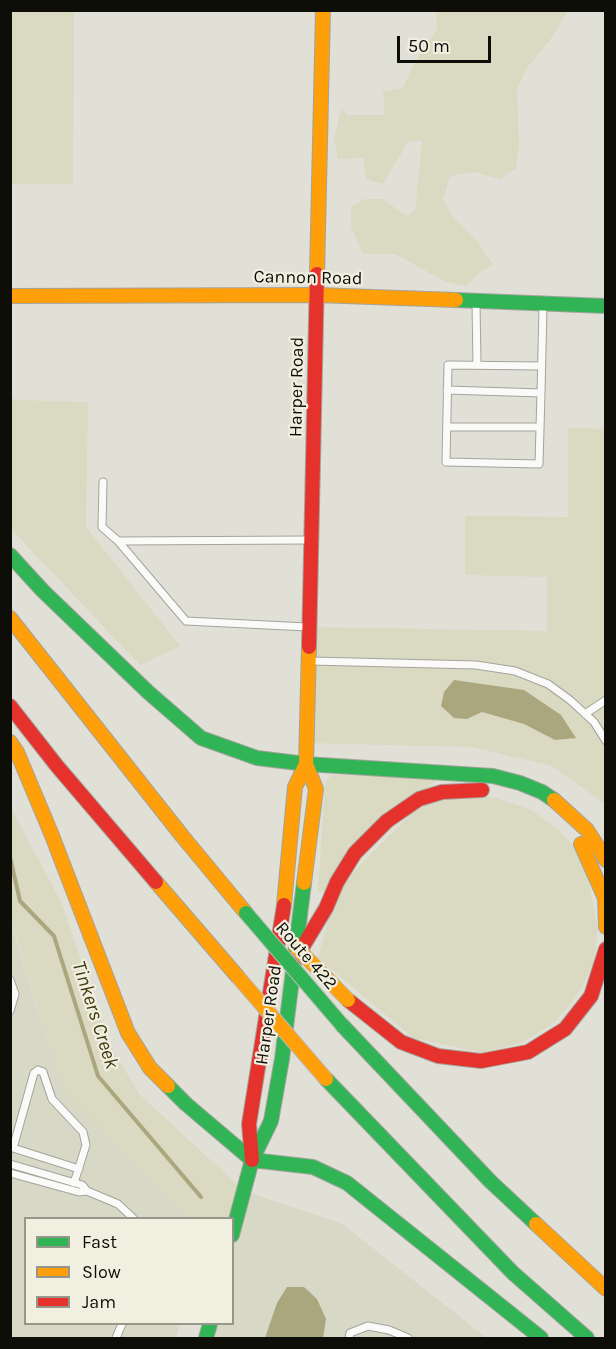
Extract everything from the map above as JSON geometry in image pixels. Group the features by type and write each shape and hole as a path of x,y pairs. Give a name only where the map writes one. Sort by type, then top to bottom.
{"main road":[{"name":"Harper Road","path":"234,1228 252,1160 271,1121 282,1059 316,789 306,764 323,10"},
{"name":"Cannon Road","path":"10,296 317,295 606,306"},
{"path":"10,555 43,591 148,692 201,738 257,758 306,764 493,776 520,783 542,792 561,805 587,830 606,860"},
{"name":"Route 422","path":"10,618 183,837 342,1025 490,1181 606,1289"},
{"path":"10,706 57,766 326,1079 513,1273 587,1338"},
{"path":"10,742 17,752 51,833 128,1033 150,1068 186,1104 252,1160 313,1167 347,1183 541,1338"},
{"name":"Harper Road","path":"252,1160 249,1124 283,914 295,787 306,764"},
{"path":"294,961 355,853 387,821 419,799 442,792 494,791"},
{"path":"183,837 246,896 348,1000 401,1042 438,1056 481,1061 528,1052 565,1029 591,996 606,949"},
{"path":"572,837 580,844 605,898 606,927"}],"lane":[{"path":"476,302 477,365"},
{"path":"541,366 448,365 446,462 539,465 543,304"},
{"path":"447,390 541,393"},
{"path":"447,427 540,427"},
{"path":"103,482 102,527 118,541 186,621 309,627"},
{"path":"118,541 311,540"},
{"path":"308,661 494,666 515,671 548,684 594,722 606,741"},
{"path":"585,714 606,700"},
{"path":"10,980 15,994 10,1011"},
{"path":"74,1183 86,1145 83,1132 52,1099 43,1072 38,1070 34,1073 13,1148 78,1169"},
{"path":"10,1164 82,1185 87,1191 118,1204 132,1217"},
{"path":"10,1173 79,1192 87,1191"},
{"path":"349,1338 350,1333 368,1326 389,1330 408,1338"}],"shaded area":[{"path":"11,10 74,11 73,184 11,184"},
{"path":"436,11 568,11 550,40 526,69 517,90 519,146 516,168 500,179 474,172 450,176 443,200 453,217 476,240 493,264 466,286 444,281 395,254 363,254 351,227 351,207 365,199 383,199 406,216 415,211 422,141 408,142 383,184 366,179 363,158 338,159 334,139 342,106 346,115 385,115 383,92 403,88 412,67 437,29"},
{"path":"11,398 88,402 86,527 180,646 140,665 11,529"},
{"path":"568,428 605,429 605,804 552,766 472,747 307,743 309,627 547,631 547,577 465,575 465,516 568,517"},
{"path":"454,680 524,690 561,715 576,738 555,740 524,724 482,712 467,719 454,718 441,706 444,692"},
{"path":"331,775 439,777 324,893 318,891 325,783"},
{"path":"464,795 494,797 531,810 560,831 576,849 586,868 598,930 594,962 581,989 565,1011 551,1025 523,1042 484,1053 413,1038 318,958 341,884 422,803"},
{"path":"10,806 62,904 109,1043 139,1094 244,1191 232,1217 189,1217 63,1089 11,921"},
{"path":"10,921 63,1089 189,1217 24,1217 24,1325 180,1325 176,1338 11,1338"},
{"path":"244,1191 341,1223 487,1338 206,1338 210,1325 234,1325 234,1231"},
{"path":"287,1287 304,1287 317,1299 326,1319 323,1338 265,1338 277,1303"}],"waterway":[{"name":"Tinkers Creek","path":"10,857 20,901 54,936 98,1076 201,1197"}],"traffic: fast":[{"path":"456,300 606,306"},
{"path":"10,555 43,591 148,692 201,738 257,758 306,764 493,776 520,783 554,800"},
{"path":"234,1228 252,1160 271,1121 282,1059 304,883"},
{"path":"246,913 342,1025"},
{"path":"342,1025 490,1181 536,1224"},
{"path":"326,1079 513,1273 587,1338"},
{"path":"168,1086 252,1160 313,1167 347,1183 541,1338"},
{"path":"206,1338 210,1325"}],"traffic: slow":[{"path":"317,274 323,10"},
{"path":"10,296 317,295 456,300"},
{"path":"10,618 246,913"},
{"path":"304,883 316,789 306,764 309,647"},
{"path":"10,742 17,752 51,833 128,1033 150,1068 168,1086"},
{"path":"284,905 295,787 306,764"},
{"path":"554,800 587,830 606,860"},
{"path":"581,844 605,898 606,927"},
{"path":"156,882 238,977"},
{"path":"296,947 348,1000"},
{"path":"238,977 326,1079"},
{"path":"536,1224 606,1289"}],"traffic: jam":[{"path":"309,647 317,274"},
{"path":"10,706 57,766 156,882"},
{"path":"294,961 355,853 387,821 419,799 442,792 482,790"},
{"path":"252,1160 249,1124 284,905"},
{"path":"348,1000 401,1042 438,1056 481,1061 528,1052 565,1029 591,996 606,949"}]}
